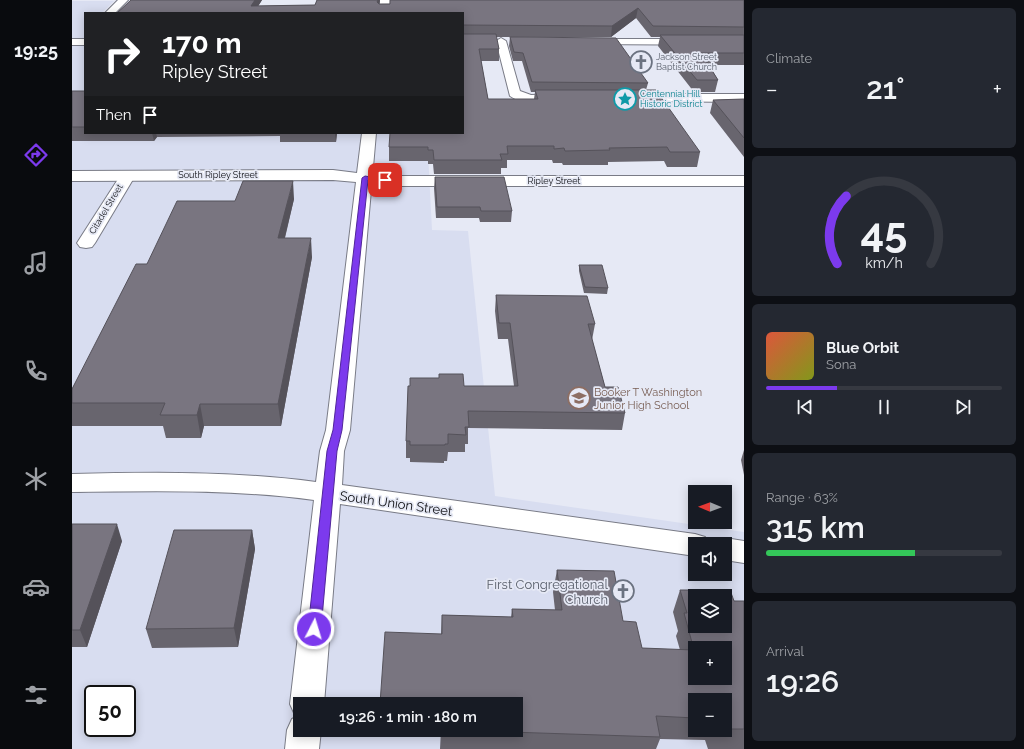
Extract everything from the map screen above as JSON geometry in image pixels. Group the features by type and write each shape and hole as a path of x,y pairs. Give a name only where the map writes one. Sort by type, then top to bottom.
{"street":[{"path":"111,12 123,0"},
{"path":"384,12 388,2"},
{"path":"501,41 514,93 522,97 578,98"},
{"path":"580,42 744,42"},
{"path":"617,98 744,98"},
{"path":"308,697 332,451 338,430 369,134"},
{"name":"South Ripley Street","path":"72,176 333,175 365,178"},
{"name":"Citadel Street","path":"86,243 127,176"},
{"name":"Ripley Street","path":"365,178 391,181 744,181"},
{"name":"South Union Street","path":"72,483 168,481 288,487 688,544"},
{"path":"732,550 744,552"},
{"path":"302,749 303,737"}],"shaded area":[{"path":"72,1 114,1 103,12 84,12 84,134 427,134 432,230 468,231 495,496 688,524 688,529 723,529 744,532 744,749 72,749"}],"building":[{"path":"131,0 255,0 251,6 315,5 317,0 378,0 377,2 379,4 390,4 390,0 744,0 744,27 653,26 638,8 612,26 464,25 464,12 118,12"},
{"path":"464,34 496,34 499,49 479,49 488,99 538,99 535,90 656,90 700,152 670,152 667,147 609,148 610,150 565,151 564,148 554,149 554,146 507,146 508,154 500,154 502,160 434,160 433,150 428,150 428,147 389,147 390,134 464,134"},
{"path":"660,35 744,35 744,53 701,53 718,80 697,80"},
{"path":"510,37 616,38 648,83 532,82 523,53 514,52"},
{"path":"72,91 84,91 84,127 72,127"},
{"path":"744,99 744,138 713,100"},
{"path":"435,177 504,177 512,211 481,211 480,207 437,207"},
{"path":"243,181 293,181 278,238 311,238 278,404 200,404 197,415 160,415 165,403 72,403 72,389 136,264 147,264 177,201 235,201"},
{"path":"579,265 602,265 608,288 585,287"},
{"path":"496,295 587,296 595,324 588,324 605,387 618,387 625,413 468,411 469,427 465,427 466,435 448,434 448,444 445,445 410,445 410,441 406,441 408,386 410,386 410,378 439,378 439,374 463,374 464,386 518,386 510,323 499,323"},
{"path":"72,524 117,524 80,630 72,630"},
{"path":"174,530 252,530 234,628 146,629"},
{"path":"557,570 614,571 623,621 636,622 642,648 688,650 688,685 732,685 732,641 692,641 689,633 732,633 732,596 734,601 744,601 744,729 732,729 732,693 688,693 688,718 656,716 660,737 523,732 523,697 380,697 385,632 442,634 442,615 513,617 512,609 562,610"},
{"path":"680,590 688,590 688,628 684,613 687,613"}],"place":[{"name":"Jackson Street Baptist Church","path":"641,62"},
{"name":"Centennial Hill Historic District","path":"625,99"},
{"name":"Booker T Washington Junior High School","path":"579,398"},
{"name":"First Congregational Church","path":"623,591"}],"route":[{"path":"314,629 332,451 338,430 365,178 385,180"}]}
